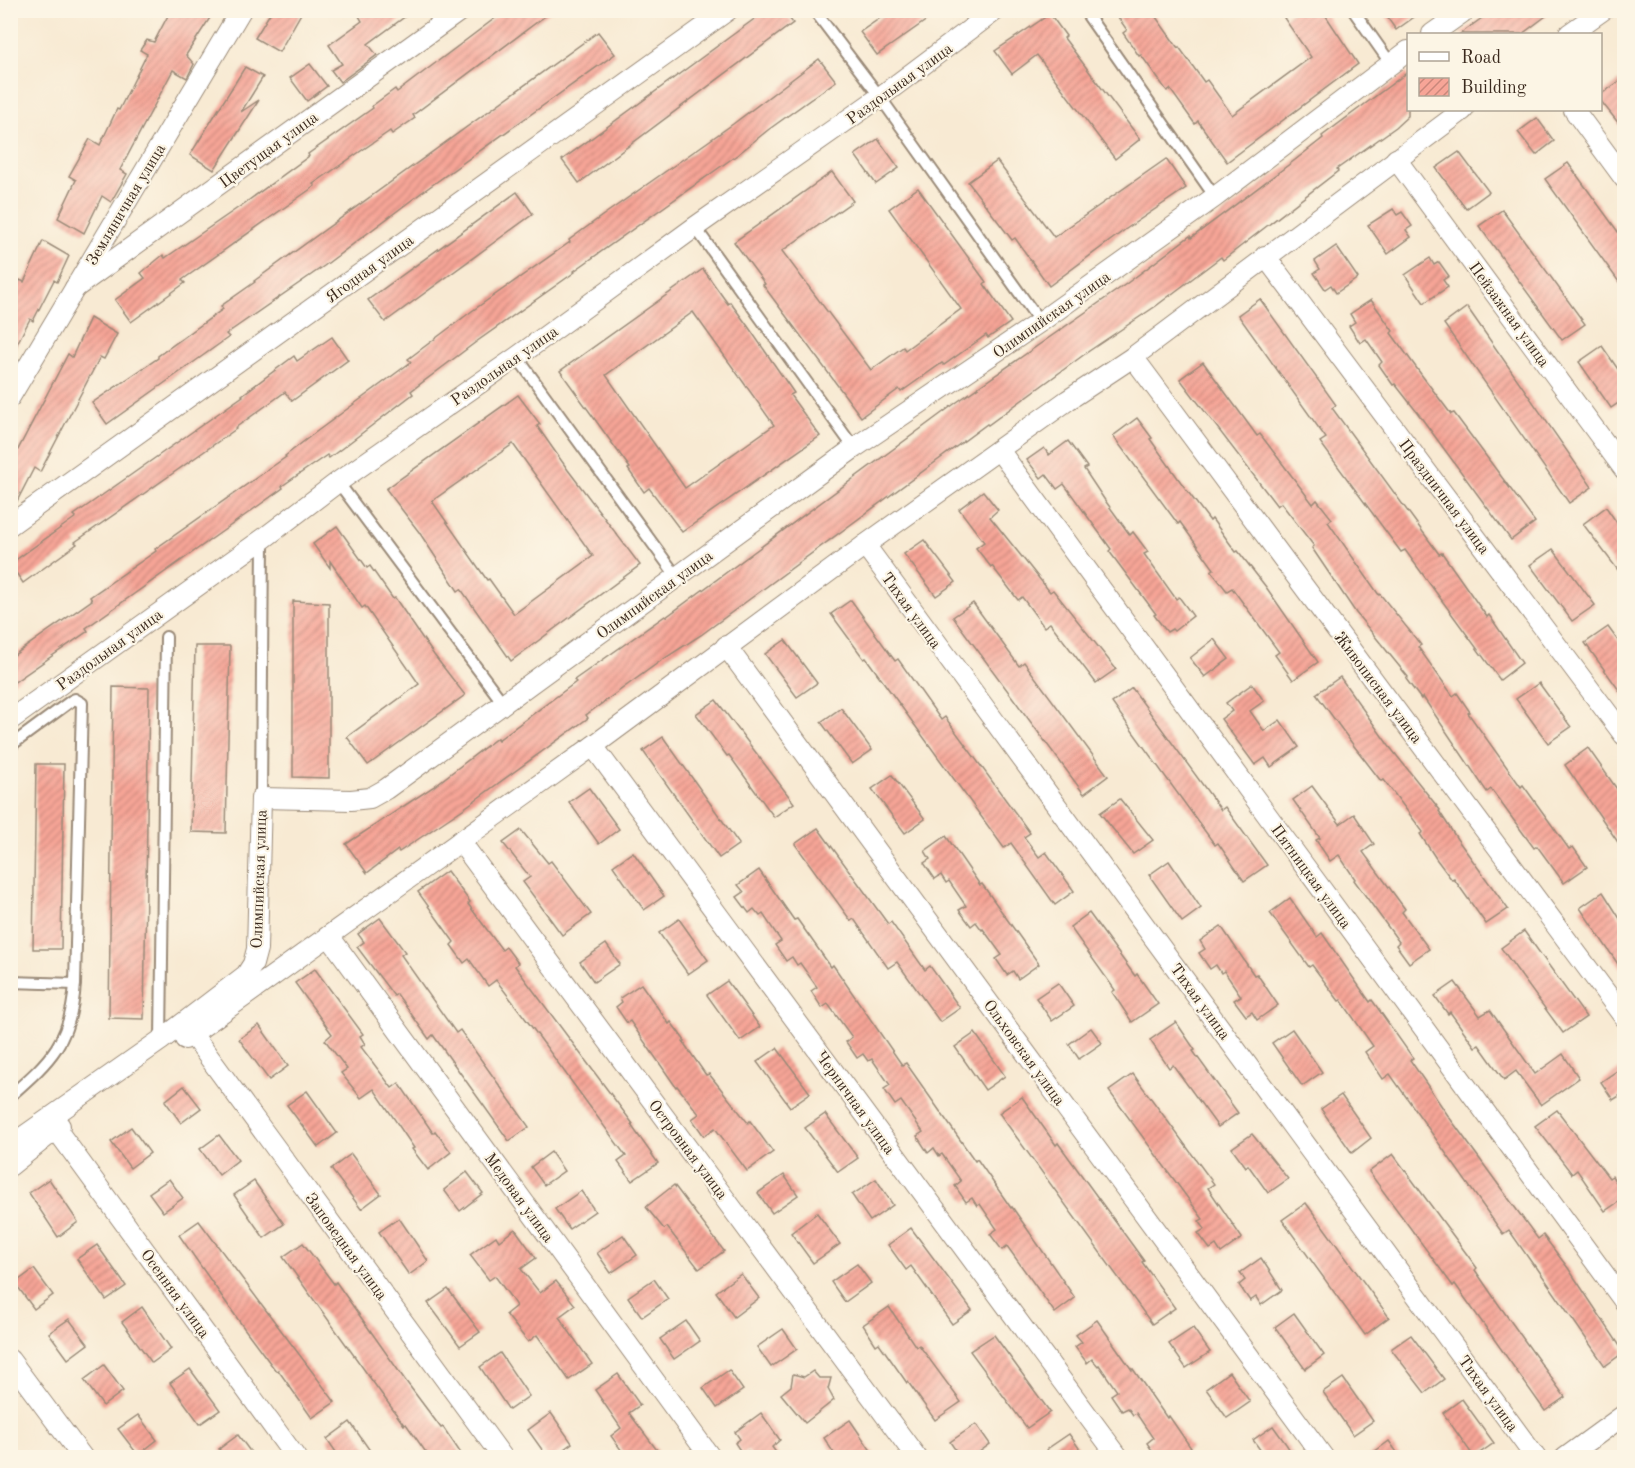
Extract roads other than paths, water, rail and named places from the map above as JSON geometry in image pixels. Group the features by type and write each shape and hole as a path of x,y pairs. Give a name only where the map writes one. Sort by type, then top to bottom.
{"street":[{"name":"Земляничная улица","path":"10,397 241,10"},
{"name":"Цветущая улица","path":"75,288 461,10"},
{"name":"Ягодная улица","path":"10,525 728,10"},
{"name":"Раздольная улица","path":"10,720 263,539 338,482 880,97 996,10"},
{"path":"1433,33 1466,10"},
{"path":"1570,33 1603,10"},
{"name":"Олимпийская улица","path":"10,1146 161,1040 246,975 253,964 257,948 261,798 351,800 370,798 386,789 854,448 1040,322 1215,197 1407,52"},
{"path":"10,1166 56,1130 593,746 865,545 1068,400 1133,357 1462,111"},
{"path":"1575,111 1624,178"},
{"name":"Пейзажная улица","path":"1396,159 1624,469"},
{"name":"Праздничная улица","path":"1265,256 1624,735"},
{"name":"Живописная улица","path":"1133,357 1624,1017"},
{"name":"Пятницкая улица","path":"999,450 1624,1301"},
{"name":"Тихая улица","path":"865,545 1536,1458"},
{"name":"Ольховская улица","path":"726,646 1324,1458"},
{"name":"Черничная улица","path":"593,746 1119,1458"},
{"name":"Островная улица","path":"460,841 917,1458"},
{"name":"Медовая улица","path":"329,936 711,1458"},
{"name":"Заповедная улица","path":"192,1034 503,1458"},
{"name":"Осенняя улица","path":"56,1130 296,1458"},
{"path":"10,1360 83,1458"},
{"path":"1565,1458 1624,1415"}],"lane":[{"path":"814,10 880,97 1040,322"},
{"path":"1084,10 1215,197"},
{"path":"1353,10 1391,64"},
{"path":"695,227 854,448"},
{"path":"517,357 677,577"},
{"path":"338,482 503,703"},
{"path":"261,798 263,539"},
{"path":"161,1040 166,637"},
{"path":"10,746 71,701 75,699 82,703 73,1004 68,1029 58,1046 38,1071 10,1096"},
{"path":"10,982 75,984"}]}
